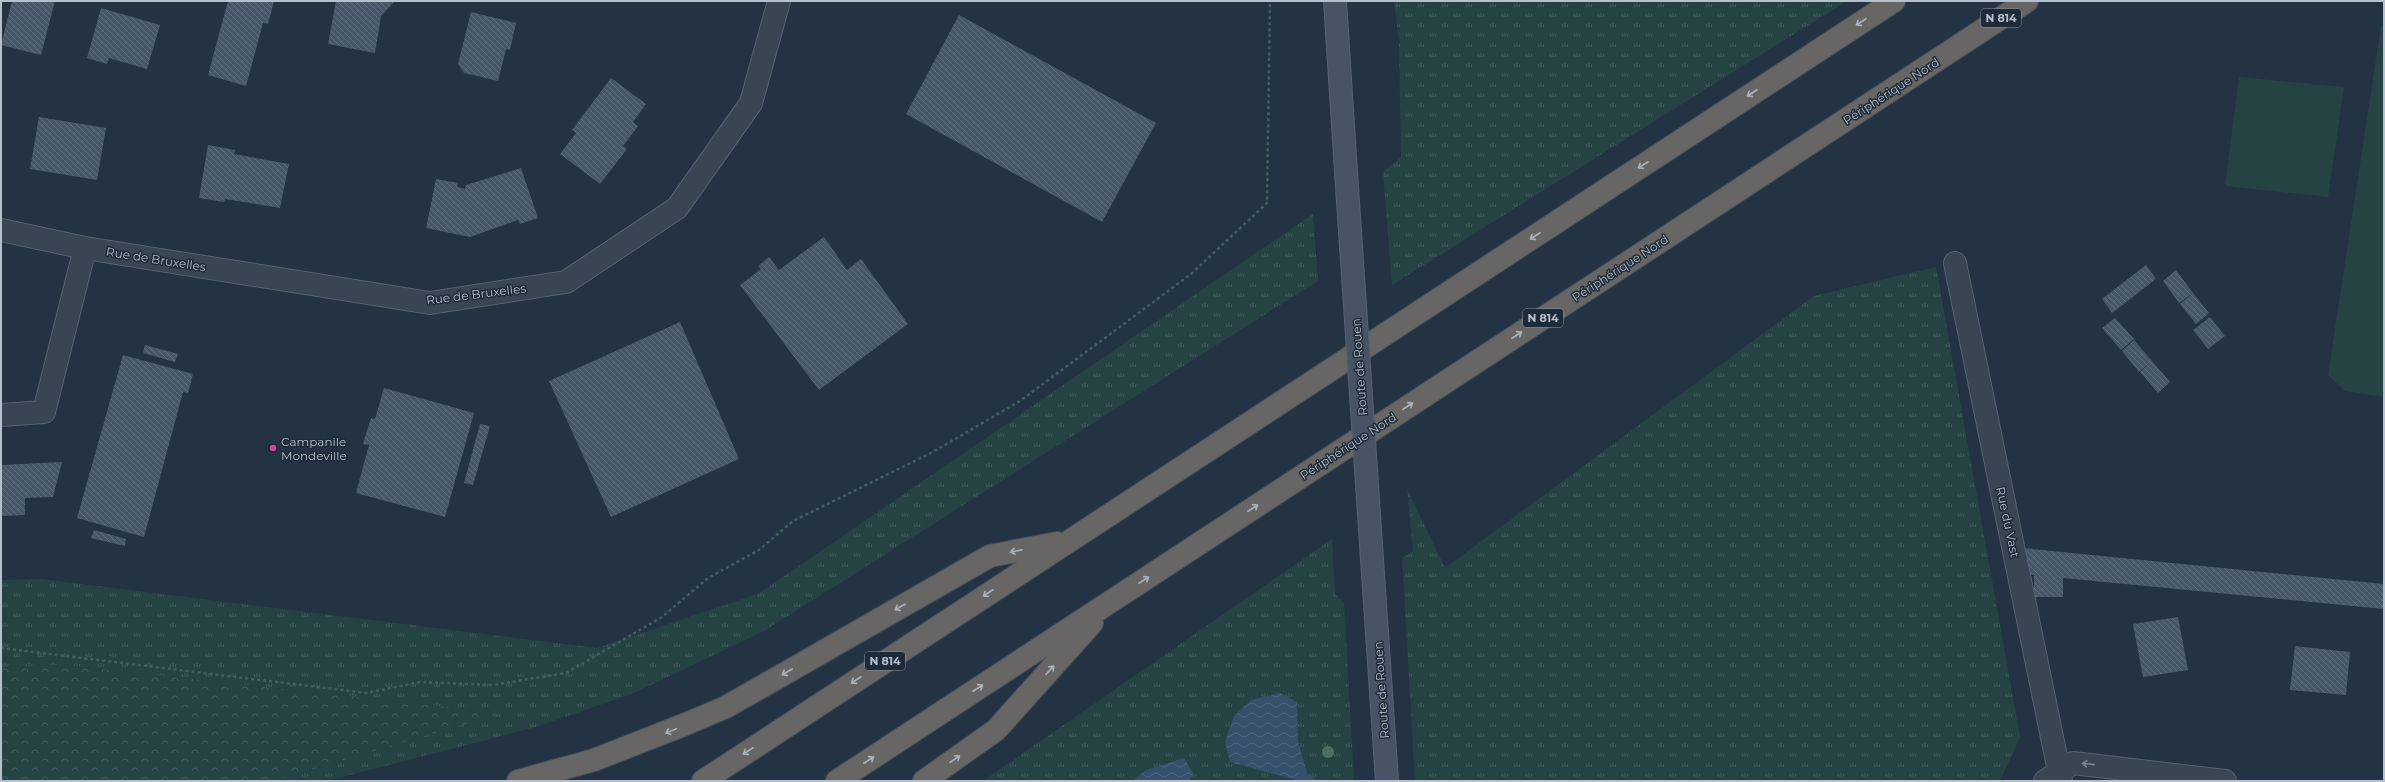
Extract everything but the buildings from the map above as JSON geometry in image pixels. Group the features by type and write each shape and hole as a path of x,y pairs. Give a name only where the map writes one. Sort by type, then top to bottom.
{"highway":[{"name":"N 814","path":"703,781 1894,1"},
{"name":"Périphérique Nord","path":"1111,601 2027,1"},
{"path":"518,781 622,750 726,707 990,556 1068,541"},
{"name":"N 814","path":"837,781 1111,601"},
{"name":"N 814","path":"924,781 996,730 1111,601"}],"main road":[{"name":"Route de Rouen","path":"1335,1 1387,781"}],"street":[{"name":"Rue de Bruxelles","path":"1,230 86,248 430,303 566,282 677,208 751,103 779,1"},
{"path":"1,415 44,412 86,248"},
{"name":"Rue du Vast","path":"1955,263 2055,778"},
{"path":"2055,778 2072,763 2120,767 2225,781"},
{"path":"2100,781 2120,767"}],"path":[{"path":"1,648 366,693 420,682 493,685 566,673 662,617 708,578 759,550 793,521 931,453 1020,401 1190,274 1267,203 1270,1"}],"green space":[{"path":"1394,1 1847,1 1392,285 1383,172 1401,157 1399,42"},
{"path":"2381,26 2384,27 2384,397 2345,391 2328,375"},
{"path":"2239,77 2344,87 2328,197 2225,186"},
{"path":"1313,214 1318,281 764,631 634,693 536,727 327,781 273,781 501,713 65,665 1,667 1,580 41,579 597,648 758,594"},
{"path":"1936,267 2020,737 2000,781 1415,781 1402,558 1413,551 1407,489 1445,568 1814,296"},
{"path":"1332,539 1335,594 1344,602 1354,781 983,781"},
{"path":"65,665 502,713 273,781 1,781 1,667"}],"water":[{"path":"1280,693 1297,702 1298,742 1307,772 1300,781 1230,762 1225,742 1234,716 1251,700"},
{"path":"1184,758 1193,773 1189,781 1132,781 1146,770"}],"waterway":[{"path":"1303,777 1309,781"}],"place":[{"name":"Campanile Mondeville","path":"273,448"}]}
